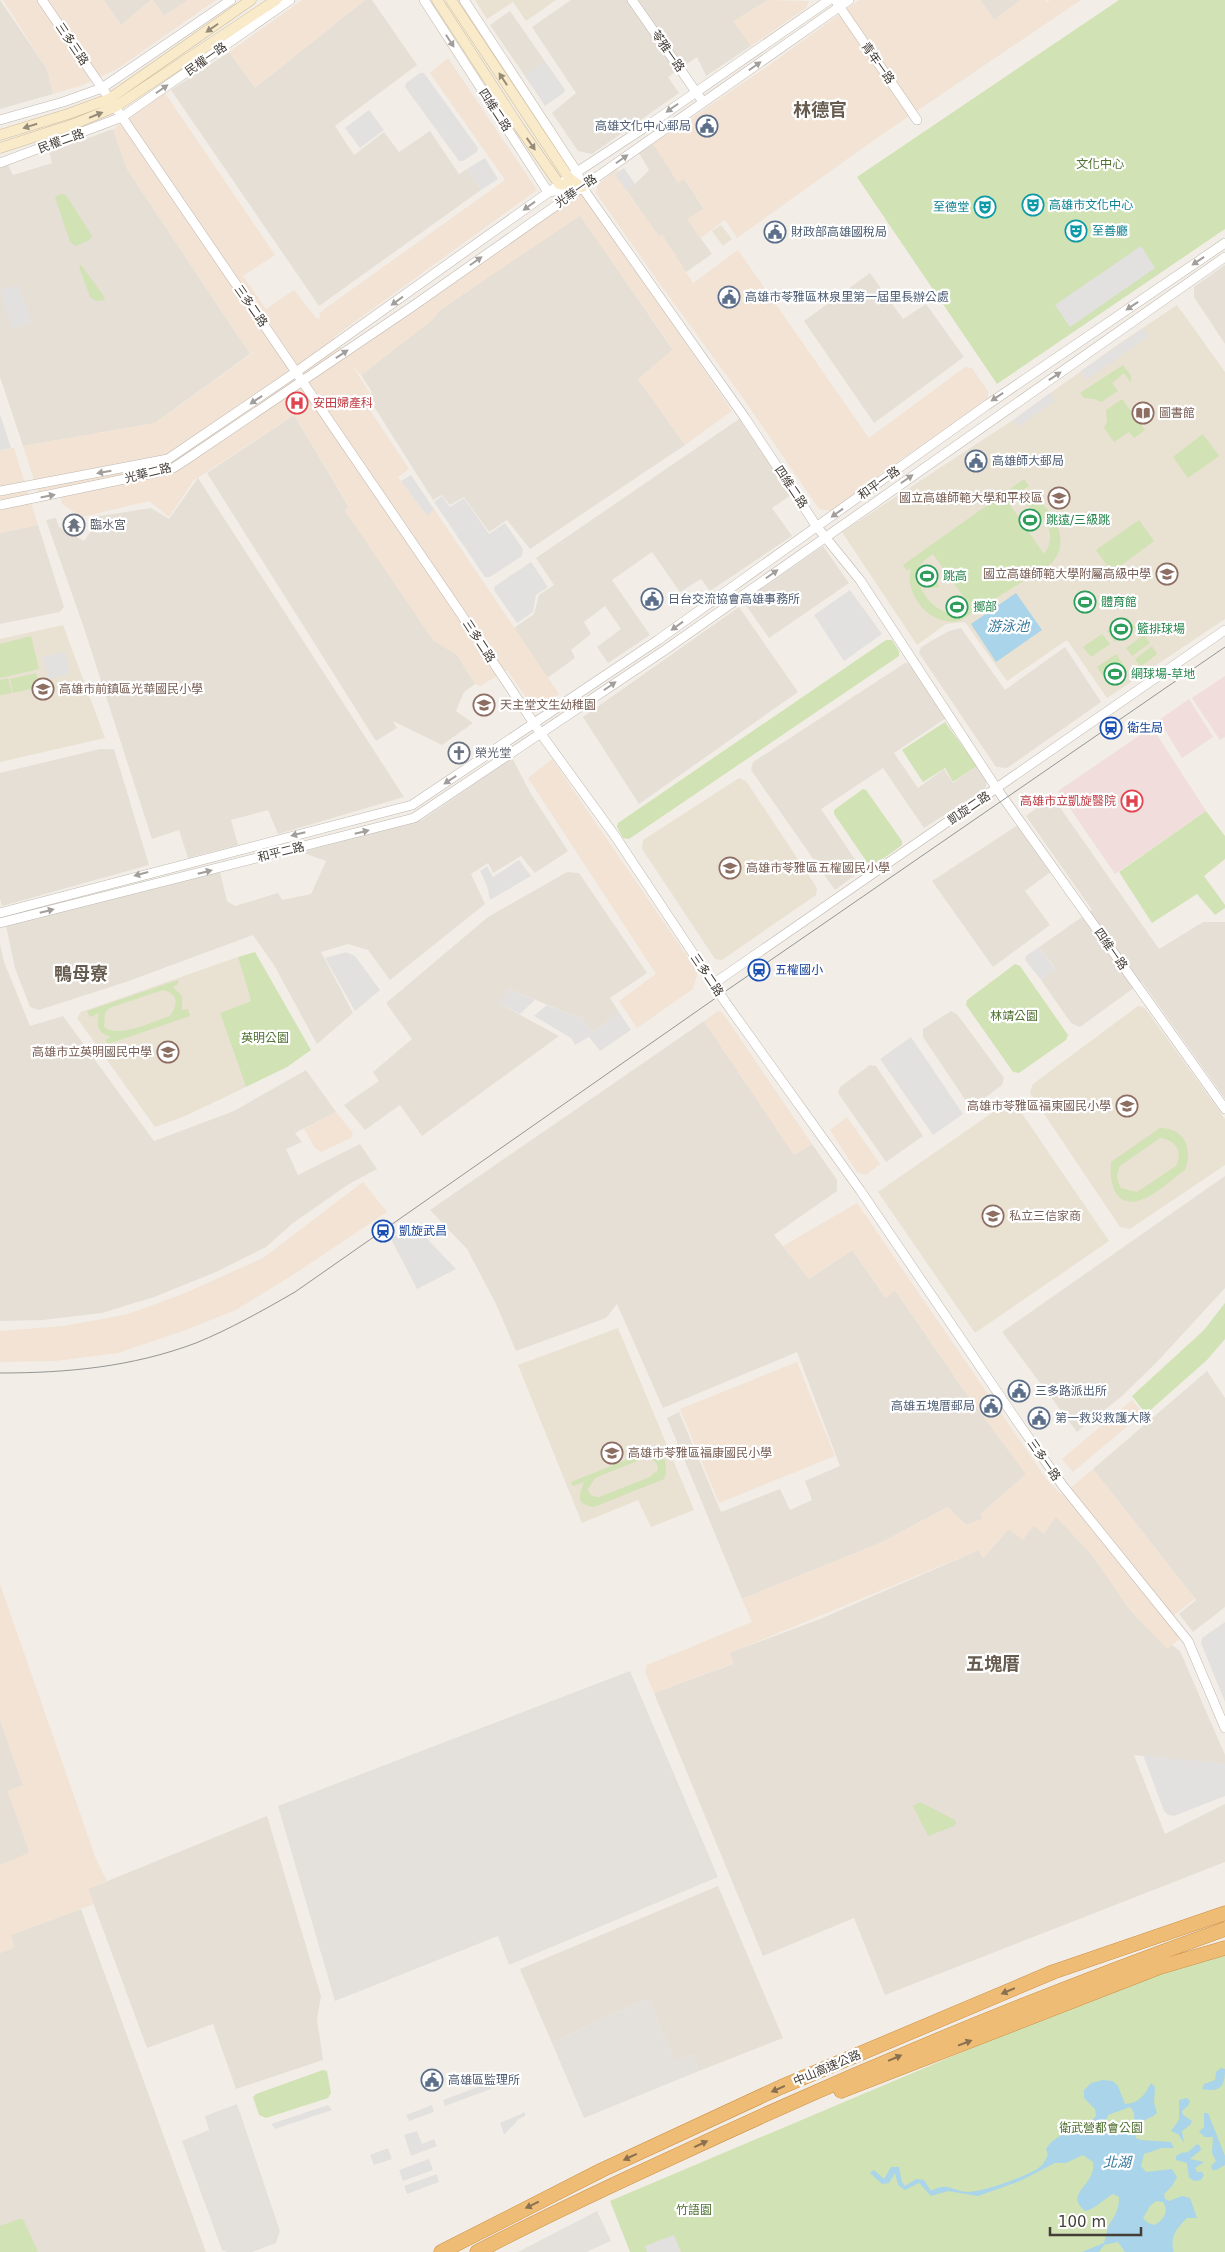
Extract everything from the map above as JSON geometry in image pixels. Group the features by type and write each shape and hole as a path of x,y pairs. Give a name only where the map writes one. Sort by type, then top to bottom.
{"highway":[{"path":"1053,1972 1225,1904"},
{"name":"中山高速公路","path":"441,2252 602,2170 781,2087 1053,1972 1225,1913"},
{"name":"中山高速公路","path":"477,2252 583,2199 722,2134 958,2031 1109,1970 1225,1928"},
{"path":"958,2031 1188,1950 1225,1939"},
{"path":"722,2134 875,2078 1160,1968 1225,1948"}],"main road":[{"name":"民權一路","path":"112,103 251,0"},
{"name":"民權一路","path":"112,103 276,0"},
{"name":"四維二路","path":"437,0 520,128 559,184"},
{"name":"四維二路","path":"451,0 582,187"},
{"name":"民權二路","path":"0,135 68,114 112,103"},
{"name":"民權二路","path":"0,148 74,124 112,103"},
{"path":"559,184 582,187"}],"street":[{"name":"三多三路","path":"42,0 102,88"},
{"path":"0,120 63,102 102,88 231,0"},
{"name":"民權一路","path":"122,117 290,0"},
{"name":"四維二路","path":"424,0 548,192"},
{"name":"四維二路","path":"464,0 573,175"},
{"name":"苓雅一路","path":"632,0 703,102"},
{"name":"光華一路","path":"296,372 559,184 829,2 849,0"},
{"name":"光華一路","path":"302,381 410,308 703,102 829,2"},
{"name":"青年一路","path":"829,2 917,120"},
{"name":"三多二路","path":"102,88 534,724 616,836 713,984 860,1190"},
{"name":"民權二路","path":"0,163 122,117"},
{"path":"548,192 582,187"},
{"name":"四維二路","path":"582,187 745,418 824,537 860,580 997,789"},
{"name":"和平一路","path":"534,724 817,527 991,402 1225,243"},
{"name":"和平一路","path":"541,734 665,650 1225,257"},
{"name":"光華二路","path":"0,491 168,459 296,372"},
{"name":"光華二路","path":"0,505 173,468 302,381"},
{"name":"凱旋二路","path":"713,984 1225,630"},
{"name":"和平二路","path":"0,913 412,804 534,724"},
{"name":"和平二路","path":"0,923 414,818 541,734"},
{"name":"四維一路","path":"997,789 1225,1109"},
{"name":"三多一路","path":"860,1190 926,1291 1062,1486 1188,1641 1225,1728"}],"shaded area":[{"path":"0,0 47,69 53,94 0,109"},
{"path":"3,0 104,0 121,25 151,0 153,0 164,16 187,0 216,0 117,69 83,85 53,94 47,69"},
{"path":"104,0 151,0 121,25"},
{"path":"153,0 188,0 164,16"},
{"path":"302,0 365,0 255,88 229,52"},
{"path":"365,0 372,0 417,65 335,126 354,155 384,132 399,152 430,131 459,174 467,169 481,190 319,306 171,90 229,52 255,88"},
{"path":"475,0 556,0 526,21 513,2 487,19"},
{"path":"571,0 768,0 734,21 751,46 706,76 697,57 668,77 679,93 592,154 578,151 552,113 576,93 532,27"},
{"path":"768,0 809,1 806,8 751,46 733,21"},
{"path":"859,0 980,0 994,20 1021,0 1046,0 1047,2 1050,0 1081,0 874,140 737,238 725,220 701,238 687,219 704,208 684,179 678,183 653,144 768,66"},
{"path":"980,0 1021,0 994,20"},
{"path":"510,11 565,90 544,104 490,25"},
{"path":"448,58 537,190 334,337 347,357 580,194 587,199 732,411 685,445 638,379 673,349 580,216 440,310 432,320 361,375 352,365 370,393 362,398 409,469 398,477 426,515 434,509 559,694 544,705 532,706 507,670 480,686 475,684 457,655 433,640 345,511 349,506 294,415 193,481 169,517 149,501 82,517 62,504 61,497 41,502 23,446 155,423 257,350 250,354 127,169 113,129 165,93 275,255 243,276 266,309 294,290 317,319 321,317 319,313 505,180 430,73"},
{"path":"545,62 565,92 545,106 525,75"},
{"path":"420,73 424,73 478,148 477,152 463,161 459,161 405,87 406,83"},
{"path":"369,110 384,130 360,148 345,128"},
{"path":"113,129 127,169 250,354 155,423 23,446 0,377 0,167 8,165 13,175 52,163 49,152"},
{"path":"653,144 678,182 684,179 704,209 688,220 712,254 686,272 662,235 659,237 625,188 635,184 649,170 639,153"},
{"path":"485,158 498,179 481,190 467,169"},
{"path":"624,168 635,184 626,190 615,174"},
{"path":"617,169 628,187 625,189 659,236 662,234 693,283 738,250 869,438 965,367 972,368 988,391 988,399 886,470 832,511 819,509 743,398 596,193 598,184"},
{"path":"580,215 673,350 638,379 685,445 530,549 507,520 489,532 464,497 450,505 442,495 433,500 368,397 372,392 361,375 432,320 440,310"},
{"path":"721,225 732,239 723,246 712,231"},
{"path":"1141,246 1155,268 1070,327 1055,305"},
{"path":"1225,265 1225,344 1194,297 1194,287"},
{"path":"870,273 903,319 926,304 964,357 874,423 804,321"},
{"path":"18,285 31,321 29,324 15,328 12,327 0,290"},
{"name":"國立高雄師範大學和平校區","path":"1177,305 1225,372 1225,619 1107,698 1067,640 1007,681 965,622 946,624 917,645 842,532 1013,420 1120,343"},
{"path":"1143,328 1149,336 1086,380 1081,371"},
{"path":"1050,393 1055,401 1018,427 1013,420"},
{"path":"0,414 11,448 0,450"},
{"path":"294,415 349,507 345,510 433,640 457,655 475,684 464,692 456,711 473,723 442,745 393,721 397,728 376,741 207,473"},
{"path":"739,419 791,495 772,508 792,536 710,591 701,579 680,592 652,552 612,580 650,635 608,663 597,647 621,629 605,606 584,622 591,634 571,650 575,658 547,678 514,628 534,614 539,595 554,585 536,558"},
{"path":"14,448 38,525 0,533 0,450"},
{"path":"411,475 434,509 427,516 401,481"},
{"path":"198,478 404,797 278,834 268,810 231,820 238,845 188,858 179,830 152,839 84,628 46,520 56,518 59,527 84,541 96,524 87,518 151,508 169,519"},
{"path":"442,496 450,507 464,498 489,534 505,523 523,549 522,556 490,577 485,577 434,502"},
{"path":"38,525 64,607 60,612 0,624 0,533"},
{"path":"823,546 849,583 769,638 743,601"},
{"path":"531,562 548,587 536,595 533,612 517,623 494,590 495,586"},
{"path":"850,590 882,634 844,661 814,615"},
{"path":"739,607 798,692 639,804 583,717"},
{"name":"高雄市前鎮區光華國民小學","path":"63,625 105,738 0,762 0,639"},
{"path":"961,628 1005,690 1065,647 1101,702 1007,768 996,767 919,653 921,647 949,631"},
{"path":"65,651 70,674 48,679 43,657"},
{"path":"905,663 911,664 946,718 894,753 918,788 944,769 953,783 977,766 986,779 986,788 924,828 883,768 821,809 862,870 835,890 751,770 753,762"},
{"path":"1225,676 1225,737 1220,740 1192,698"},
{"path":"1189,699 1213,737 1182,758 1159,720"},
{"name":"高雄市立凱旋醫院","path":"1152,727 1206,811 1115,874 1058,791"},
{"path":"100,749 114,749 149,865 2,906 0,899 0,773"},
{"path":"512,758 531,794 568,851 535,873 521,856 493,873 488,863 471,874 485,904 390,980 368,950 348,944 321,952 353,1013 317,1044 274,965 253,935 126,982 39,1010 30,1007 15,968 6,926 220,872 227,901 235,906 278,893 282,900 311,894 326,861 301,852 422,820"},
{"path":"552,759 698,972 693,989 637,1028 619,1001 656,974 528,778"},
{"name":"高雄市苓雅區五權國民小學","path":"739,778 746,781 817,888 816,895 722,960 715,959 642,849 643,840"},
{"path":"1052,796 1159,949 1203,922 1225,922 1225,1099 1142,982 1080,1027 1071,1023 1041,980 1055,968 1039,947 1092,910 1026,816"},
{"path":"1018,825 1052,871 1025,891 1050,925 993,967 932,881"},
{"path":"519,860 531,876 490,900 487,886 480,871 487,866 493,877"},
{"path":"567,872 579,873 647,973 610,998 619,1012 593,1032 582,1019 509,989 500,1004 559,1036 422,1136 400,1105 365,1130 344,1105 379,1081 373,1072 412,1039 386,1003 488,917"},
{"path":"0,944 4,962 30,1026 63,1016 154,1141 234,1111 306,1070 336,1112 295,1133 302,1142 286,1149 298,1175 360,1144 377,1169 349,1184 293,1223 266,1247 216,1272 154,1297 102,1313 43,1320 0,1321"},
{"path":"1039,947 1055,969 1041,980 1025,960 1026,956"},
{"path":"346,952 355,956 380,990 355,1011 325,958"},
{"name":"高雄市立英明國民中學","path":"238,957 251,1001 220,1013 246,1087 183,1117 155,1127 77,1018 81,1012"},
{"path":"509,989 535,1000 520,1014 500,1004"},
{"path":"547,1005 582,1019 593,1032 619,1012 631,1030 600,1051 589,1037 575,1045 571,1038 534,1016"},
{"name":"高雄市苓雅區福東國民小學","path":"1138,1006 1145,1008 1225,1119 1225,1165 1130,1229 1120,1227 1030,1093 1033,1084"},
{"path":"718,1011 722,1012 812,1144 794,1155 704,1021"},
{"path":"951,1011 957,1014 1004,1078 1002,1085 974,1106 968,1104 923,1037 923,1029"},
{"path":"704,1021 794,1155 812,1144 837,1180 837,1191 774,1235 809,1279 852,1250 885,1297 895,1290 961,1386 1026,1474 981,1514 983,1519 966,1525 948,1507 882,1542 742,1599 667,1418 679,1412 721,1512 780,1489 790,1510 812,1500 805,1481 840,1466 797,1352 663,1408 617,1304 606,1318 516,1351 496,1304 467,1249 430,1210"},
{"path":"911,1037 963,1114 933,1135 880,1059"},
{"path":"870,1065 876,1066 923,1136 886,1162 838,1093 840,1087"},
{"name":"私立三信家商","path":"1012,1099 1109,1241 975,1333 878,1192"},
{"path":"336,1112 353,1133 351,1138 321,1152 315,1148 304,1129"},
{"path":"847,1117 880,1164 866,1175 857,1172 830,1130"},
{"path":"1225,1176 1225,1288 1156,1363 1122,1396 1077,1432 1002,1332"},
{"path":"363,1182 387,1212 299,1271 236,1310 183,1331 118,1353 55,1361 0,1362 0,1331 64,1326 128,1314 185,1293 263,1258"},
{"path":"857,1203 1047,1480 1062,1495 1093,1469 1195,1599 1174,1615 1187,1633 1167,1649 1130,1610 1092,1555 1056,1517 1044,1534 1033,1526 1023,1540 1009,1529 983,1558 979,1550 730,1653 734,1663 654,1693 645,1672 647,1665 752,1622 742,1599 882,1542 949,1507 966,1525 982,1519 981,1514 1026,1474 961,1386 895,1290 886,1298 852,1250 809,1279 783,1246"},
{"path":"413,1224 456,1269 417,1289 391,1239"},
{"name":"高雄市苓雅區福康國民小學","path":"618,1328 694,1510 651,1527 638,1500 582,1523 518,1365"},
{"path":"797,1362 835,1456 719,1503 680,1409"},
{"path":"1207,1371 1225,1398 1225,1607 1193,1632 1179,1614 1196,1600 1093,1469"},
{"path":"1132,1400 1143,1413 1073,1472 1062,1459"},
{"path":"1056,1516 1092,1555 1130,1610 1167,1648 1172,1645 1180,1651 1225,1755 1225,1764 1134,1755 1165,1834 1225,1804 1225,1862 885,1995 854,1918 763,1956 654,1693 733,1664 729,1653 820,1619 979,1550 983,1558 1009,1529 1033,1526"},
{"path":"0,1584 96,1859 107,1881 88,1889 94,1904 11,1935 14,1948 0,1953 0,1865 30,1852 7,1791 23,1785 0,1720"},
{"path":"1225,1622 1225,1702 1201,1643 1202,1638"},
{"path":"630,1671 718,1877 509,1965 498,1936 335,2001 278,1806"},
{"path":"0,1720 23,1785 8,1791 30,1853 0,1865"},
{"path":"1143,1755 1225,1764 1225,1796 1174,1816 1168,1815 1164,1811"},
{"path":"267,1816 321,1996 317,2019 323,2060 236,2089 213,2024 147,2048 88,1889"},
{"path":"718,1886 783,2038 699,2071 692,2054 675,2062 648,1998 552,2043 520,1969"},
{"path":"81,1909 206,2252 0,2252 0,1953 14,1948 11,1935"},
{"path":"648,1998 675,2062 692,2054 699,2071 584,2118 552,2043"},
{"path":"491,2082 491,2089 445,2106 443,2100"},
{"path":"237,2104 280,2231 276,2243 252,2252 227,2252 222,2250 182,2141 209,2130 205,2116"},
{"path":"328,2105 332,2110 275,2129 271,2124"},
{"path":"432,2105 434,2112 409,2121 406,2115"},
{"path":"525,2112 525,2116 519,2119 504,2135 500,2123"},
{"path":"417,2131 422,2144 434,2139 437,2146 411,2156 404,2135"},
{"path":"388,2148 392,2159 374,2165 370,2155"},
{"path":"429,2159 433,2170 403,2181 399,2170"},
{"path":"437,2174 439,2182 407,2194 404,2186"},
{"path":"597,2211 611,2241 586,2252 518,2252"},
{"path":"674,2235 681,2252 647,2252 645,2246"}],"green space":[{"name":"文化中心","path":"1119,0 1225,0 1225,229 997,384 857,177"},
{"path":"61,194 66,195 92,236 89,240 76,246 70,242 55,197"},
{"path":"81,265 105,300 96,301 90,297 79,266"},
{"path":"1123,365 1131,376 1131,383 1124,373 1112,383 1118,391 1101,402 1095,399 1084,398 1080,393"},
{"path":"1122,399 1145,430 1134,438 1129,432 1114,442 1104,428 1107,421 1106,410"},
{"path":"1203,434 1219,456 1188,478 1173,457"},
{"path":"1024,479 1029,486 1023,490 1042,503 1050,512 1060,533 1058,554 1051,564 961,620 940,620 922,608 911,589 911,568 907,571 903,565","holes":["1018,501 1034,509 1046,522 1050,537 1049,545 1044,554 1008,502","933,554 970,606 957,612 960,607 955,602 951,611 956,613 948,613 940,610 926,598 919,581 918,572 921,564"]},
{"path":"1139,520 1154,541 1112,572 1096,550"},
{"name":"跳高","path":"924,566 933,574 939,587 929,588 923,584 921,575"},
{"name":"籃排球場","path":"1127,617 1135,627 1115,642 1107,631"},
{"name":"籃排球場","path":"1102,634 1110,644 1091,657 1083,647"},
{"path":"1144,635 1150,643 1132,656 1126,648"},
{"path":"31,636 39,669 0,678 0,644"},
{"path":"886,640 892,640 899,651 899,656 629,839 623,838 617,827 618,823"},
{"path":"1152,646 1157,654 1140,667 1135,659"},
{"path":"1116,654 1128,672 1109,685 1097,667"},
{"path":"36,673 39,687 13,693 10,679"},
{"path":"8,678 12,693 0,695 0,680"},
{"path":"945,722 977,766 953,782 945,768 923,782 902,750"},
{"path":"863,789 866,790 902,841 902,845 873,866 869,865 834,814 834,810"},
{"path":"1206,811 1225,836 1225,859 1204,876 1225,905 1225,908 1215,915 1197,894 1152,923 1119,872"},
{"name":"英明公園","path":"255,952 311,1050 287,1067 246,1087 220,1013 251,1001 238,957"},
{"name":"林靖公園","path":"1015,964 1020,966 1068,1035 1066,1040 1019,1073 1013,1072 966,1005 967,1000"},
{"path":"178,980 178,984 173,987 182,996 182,1010 188,1009 190,1016 108,1044 105,1040 111,1037 103,1033 99,1028 99,1013 90,1017 87,1011","holes":["163,990 176,1000 175,1008 170,1016 127,1030 110,1030 104,1027 105,1013 109,1008"]},
{"path":"1160,1128 1176,1132 1185,1141 1187,1147 1188,1155 1185,1170 1154,1193 1134,1202 1120,1198 1116,1192 1111,1178 1111,1162","holes":["1160,1138 1166,1139 1177,1147 1179,1156 1176,1166 1137,1192 1121,1188 1117,1177 1120,1166"]},
{"path":"1225,1303 1225,1339 1207,1360 1146,1414 1132,1396 1204,1330"},
{"path":"661,1446 663,1452 657,1454 665,1460 666,1472 664,1479 594,1507 584,1504 580,1499 584,1482 573,1486 571,1482","holes":["647,1457 654,1460 658,1467 658,1470 650,1477 599,1497 589,1493 588,1489 595,1478"]},
{"path":"920,1802 955,1820 956,1823 954,1826 928,1836 913,1806"},
{"name":"衛武營都會公園","path":"1225,1953 1225,2252 630,2252 610,2201 1090,1998 1171,1968"},
{"path":"323,2070 327,2071 331,2093 328,2098 266,2118 259,2115 253,2097 256,2094"},
{"path":"23,2219 38,2252 0,2252 0,2226"}],"water":[{"name":"游泳池","path":"1016,593 1042,630 996,662 971,624"},
{"path":"1221,2068 1225,2069 1221,2087 1214,2090 1202,2089 1204,2084 1215,2080 1216,2072"},
{"name":"北湖","path":"1103,2080 1113,2081 1118,2086 1125,2104 1130,2104 1141,2098 1151,2083 1155,2087 1154,2103 1157,2113 1138,2125 1135,2132 1136,2138 1171,2142 1174,2148 1162,2148 1144,2154 1141,2166 1146,2172 1172,2169 1177,2177 1164,2194 1165,2199 1169,2201 1182,2196 1190,2198 1197,2218 1187,2218 1177,2229 1173,2237 1174,2252 1125,2252 1118,2242 1104,2245 1099,2252 1082,2252 1104,2243 1108,2227 1117,2211 1119,2197 1113,2194 1093,2208 1085,2211 1079,2205 1079,2194 1093,2170 1093,2162 1083,2155 1066,2163 1055,2163 1020,2181 978,2196 948,2191 931,2196 919,2183 905,2190 898,2185 895,2173 889,2183 882,2184 870,2173 874,2170 884,2179 891,2167 899,2167 902,2182 905,2186 916,2179 924,2180 931,2191 946,2187 963,2192 976,2191 1018,2178 1037,2169 1044,2163 1048,2155 1046,2149 1057,2138 1084,2125 1096,2116 1095,2109 1084,2098 1084,2090 1091,2083","holes":["1130,2107 1134,2117 1130,2127 1120,2134 1109,2134 1104,2125 1108,2115","1156,2201 1163,2202 1166,2209 1163,2218 1155,2225 1148,2223 1143,2218 1150,2206"]},
{"path":"1187,2098 1190,2101 1188,2106 1182,2111 1183,2115 1192,2121 1182,2131 1184,2143 1178,2134 1171,2131 1179,2120 1179,2100"},
{"path":"1204,2113 1208,2113 1225,2156 1225,2165 1216,2170 1212,2170 1211,2166 1216,2161 1212,2153 1213,2137 1205,2137 1199,2132 1204,2127"},
{"path":"1197,2144 1201,2150 1190,2159 1204,2162 1195,2168 1197,2172 1202,2172 1204,2175 1201,2180 1195,2181 1189,2178 1187,2163 1176,2160 1176,2156 1188,2152"}],"tram line":[{"path":"0,1373 75,1370 148,1358 209,1338 295,1292 720,995 1225,647"}],"place":[{"name":"高雄文化中心郵局","path":"707,126"},
{"name":"高雄市文化中心","path":"1033,205"},
{"name":"至德堂","path":"985,207"},
{"name":"至善廳","path":"1076,231"},
{"name":"財政部高雄國稅局","path":"775,232"},
{"name":"高雄市苓雅區林泉里第一屆里長辦公處","path":"729,297"},
{"name":"安田婦產科","path":"297,403"},
{"name":"圖書館","path":"1143,413"},
{"name":"高雄師大郵局","path":"976,461"},
{"name":"國立高雄師範大學和平校區","path":"1059,498"},
{"name":"跳遠/三級跳","path":"1030,520"},
{"name":"臨水宮","path":"74,525"},
{"name":"國立高雄師範大學附屬高級中學","path":"1167,574"},
{"name":"跳高","path":"927,576"},
{"name":"日台交流協會高雄事務所","path":"652,599"},
{"name":"體育館","path":"1085,602"},
{"name":"擲部","path":"957,607"},
{"name":"籃排球場","path":"1121,629"},
{"name":"網球場-草地","path":"1115,674"},
{"name":"高雄市前鎮區光華國民小學","path":"43,689"},
{"name":"天主堂文生幼稚園","path":"484,705"},
{"name":"衛生局","path":"1111,728"},
{"name":"榮光堂","path":"459,753"},
{"name":"高雄市立凱旋醫院","path":"1132,801"},
{"name":"高雄市苓雅區五權國民小學","path":"730,868"},
{"name":"五權國小","path":"759,970"},
{"name":"高雄市立英明國民中學","path":"168,1052"},
{"name":"高雄市苓雅區福東國民小學","path":"1127,1106"},
{"name":"私立三信家商","path":"993,1216"},
{"name":"凱旋武昌","path":"383,1231"},
{"name":"三多路派出所","path":"1019,1391"},
{"name":"高雄五塊厝郵局","path":"991,1406"},
{"name":"第一救災救護大隊","path":"1039,1418"},
{"name":"高雄市苓雅區福康國民小學","path":"612,1453"},
{"name":"高雄區監理所","path":"432,2080"}],"district":[{"name":"林德官","path":"820,110"},
{"name":"鴨母寮","path":"81,974"},
{"name":"五塊厝","path":"993,1664"}],"park label":[{"name":"竹語園","path":"694,2210"}]}
